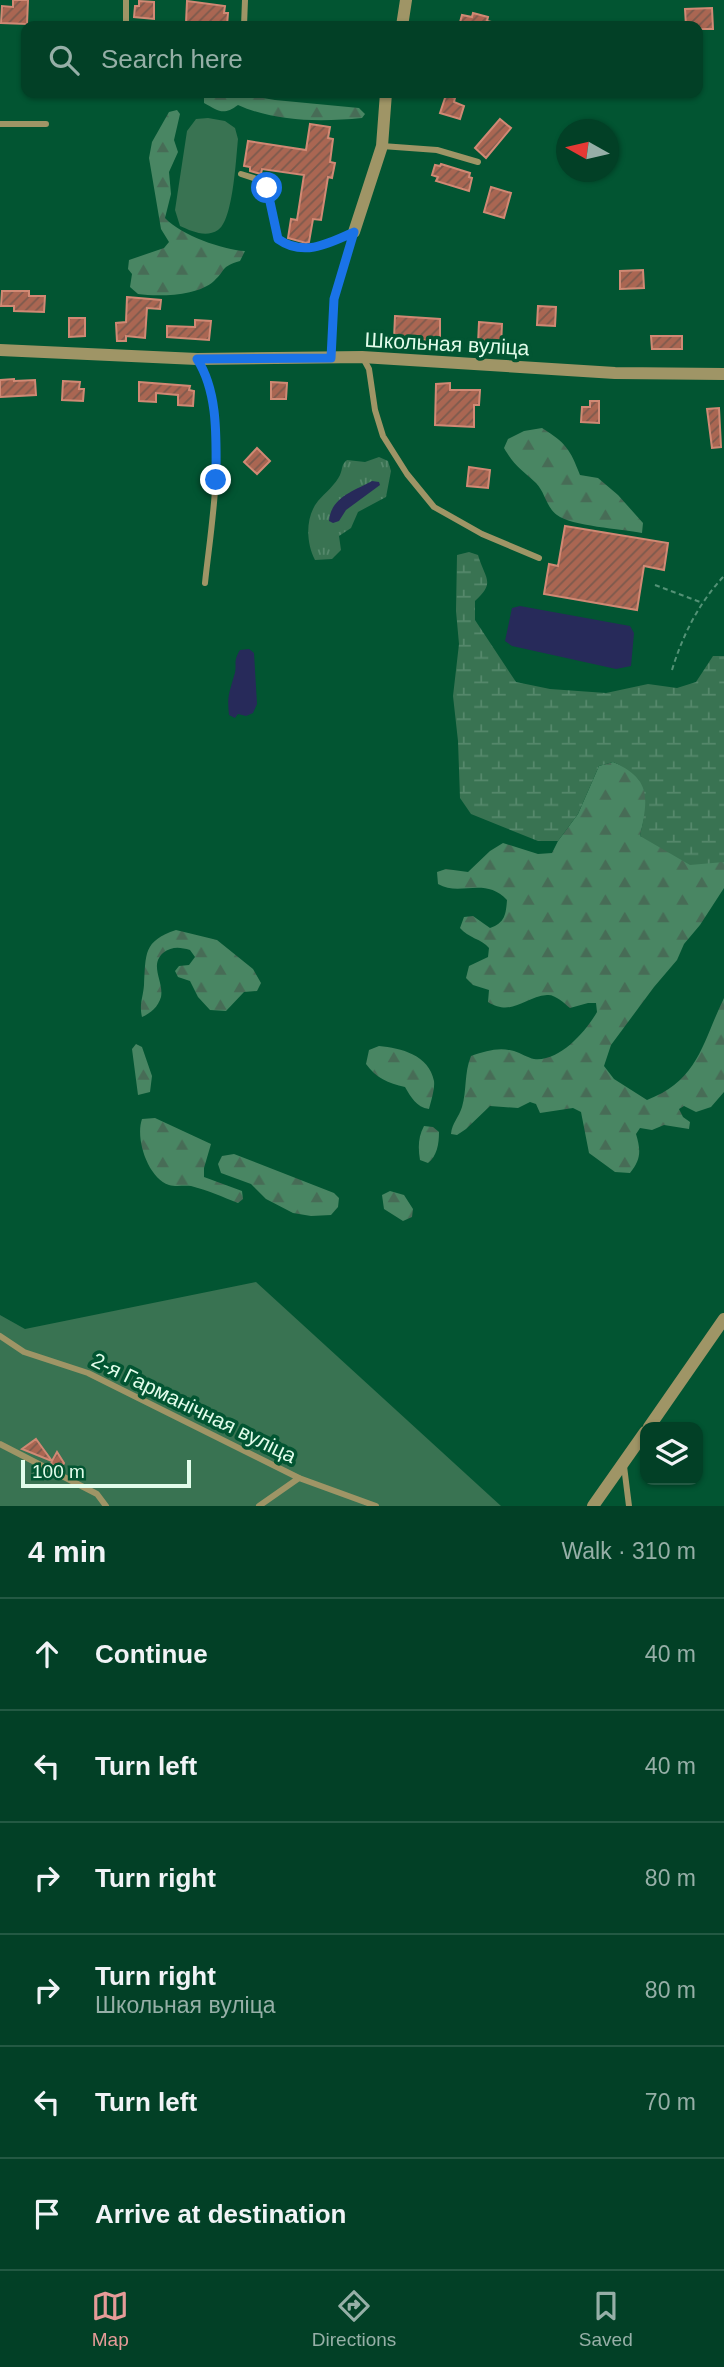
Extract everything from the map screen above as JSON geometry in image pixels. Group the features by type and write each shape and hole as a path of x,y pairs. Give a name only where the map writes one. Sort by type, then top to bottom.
{"street":[{"path":"403,21 406,0"},
{"path":"354,232 382,146 386,98"},
{"name":"Школьная вуліца","path":"0,350 51,350 197,359 362,357 615,373 724,374"},
{"path":"652,1422 724,1319"},
{"path":"593,1506 640,1439"}],"lane":[{"path":"126,0 126,21"},
{"path":"244,21 245,0"},
{"path":"0,124 46,124"},
{"path":"382,146 437,150 478,162"},
{"path":"241,174 260,180 267,188 278,239 288,246 316,248 354,232"},
{"path":"362,357 369,369 375,410 383,436 407,474 434,507 482,534 539,558"},
{"path":"197,359 204,370 215,427 216,480 205,583"},
{"name":"2-я Гарманічная вуліца","path":"0,1336 24,1352 99,1378 299,1478 376,1506"},
{"path":"0,1444 97,1494 106,1506"},
{"path":"624,1463 629,1506"},
{"path":"259,1506 299,1478"}],"path":[{"path":"331,358 334,299 354,232"},
{"path":"672,670 680,644 701,603 724,576"},
{"path":"655,585 701,603"}],"green space":[{"path":"204,98 263,98 359,108 365,114 362,118 331,120 283,118 238,105 221,111 204,103"},
{"path":"177,110 180,114 174,140 178,152 169,172 171,194 165,218 181,230 203,240 225,248 245,251 240,261 226,267 214,281 198,290 167,295 138,294 130,287 132,274 128,269 129,260 164,248 169,242 161,229 149,158 152,142 169,112"},
{"path":"196,119 225,121 235,128 238,139 233,189 227,215 218,230 204,234 180,226 175,210 187,131"},
{"path":"542,428 566,447 580,475 598,478 618,495 643,523 642,533 573,522 553,512 536,483 515,464 504,448 508,439 524,431"},
{"path":"379,457 388,461 391,471 386,497 358,512 351,528 339,536 341,550 332,559 315,560 308,530 314,507 336,482 347,460 365,462"},
{"path":"469,552 478,555 487,580 485,589 475,601 475,620 516,682 550,689 606,693 648,684 677,688 696,682 713,656 724,656 724,862 690,865 640,836 645,811 641,783 626,769 613,762 599,766 578,814 558,841 538,841 471,814 460,798 453,696 459,644 456,611 457,555"},
{"path":"613,762 630,769 646,788 646,810 640,836 724,862 724,888 684,944 677,960 611,1045 604,1066 614,1079 647,1100 664,1092 678,1082 697,1058 724,998 724,1092 711,1107 696,1112 684,1106 679,1109 683,1117 690,1122 689,1129 664,1125 652,1130 640,1128 636,1134 638,1159 630,1173 615,1172 589,1153 581,1112 573,1108 540,1113 536,1104 530,1102 518,1108 490,1106 466,1129 457,1135 451,1134 462,1107 471,1056 503,1049 534,1059 553,1056 579,1036 597,1012 596,1003 570,1008 550,995 504,1008 488,1002 489,990 473,985 466,978 469,966 488,957 489,948 460,928 464,917 473,916 490,928 495,926 504,917 507,900 490,889 455,889 438,884 437,872 446,869 468,872 490,851 503,843 538,854 552,853 578,814 599,766"},
{"path":"176,930 217,940 253,969 261,983 257,991 244,992 226,1011 210,1010 198,997 190,981 178,977 175,971 179,966 189,965 195,957 190,950 173,948 163,953 157,963 160,1001 142,1017 148,950 157,939"},
{"path":"136,1044 142,1047 152,1076 150,1092 138,1095 132,1049"},
{"path":"379,1046 413,1054 426,1065 434,1081 429,1109 417,1104 405,1087 383,1079 366,1064 369,1050"},
{"path":"155,1118 211,1144 204,1177 242,1191 243,1199 238,1203 197,1188 172,1186 155,1175 145,1157 140,1127 142,1119"},
{"path":"424,1126 433,1127 439,1132 437,1149 428,1163 420,1160 419,1156"},
{"path":"234,1154 334,1193 339,1198 338,1207 331,1215 293,1213 266,1199 251,1184 221,1173 218,1164 222,1156"},
{"path":"390,1191 404,1195 413,1209 412,1217 403,1221 384,1209 382,1195"},
{"path":"256,1282 501,1506 0,1506 0,1315 25,1329"}],"shaded area":[{"path":"372,481 379,482 380,485 346,510 339,521 329,521 339,500"},
{"path":"520,606 630,626 634,633 631,666 616,669 512,646 505,641 512,608"},
{"path":"249,649 254,653 257,704 253,713 246,716 238,714 235,718 229,715 228,703 236,658 240,650"}],"building":[{"path":"13,0 28,0 27,21 21,21 21,24 1,23 2,6 13,7"},
{"path":"139,1 154,2 154,19 134,17 135,6 139,6"},
{"path":"187,1 225,6 224,13 228,13 227,21 186,21"},
{"path":"712,8 713,29 703,29 703,21 686,21 685,9"},
{"path":"473,13 488,17 487,21 460,21 462,15 472,17"},
{"path":"445,98 455,98 454,102 464,106 460,119 440,113"},
{"path":"500,119 511,128 486,158 475,148"},
{"path":"310,124 330,127 328,138 333,139 330,162 335,163 332,178 328,177 321,220 313,219 309,242 306,243 288,238 291,219 297,220 304,175 262,169 261,174 244,166 248,141 306,150"},
{"path":"441,164 470,173 469,177 472,178 469,191 436,181 438,177 432,175 435,165"},
{"path":"491,187 511,193 504,218 484,212"},
{"path":"643,270 644,288 620,289 620,271"},
{"path":"2,291 29,291 29,296 45,296 44,312 14,311 14,306 1,306"},
{"path":"127,297 161,300 160,309 147,308 145,338 126,336 126,341 117,341 116,323 126,322"},
{"path":"538,306 556,307 555,326 537,325"},
{"path":"395,316 440,319 440,341 394,339"},
{"path":"69,318 85,318 85,336 69,337"},
{"path":"195,320 211,321 209,340 167,337 167,326 195,327"},
{"path":"479,322 502,324 501,346 478,344"},
{"path":"651,336 682,336 682,349 652,349"},
{"path":"0,380 35,380 36,395 0,397"},
{"path":"63,381 80,382 79,389 84,389 83,401 62,400"},
{"path":"139,382 190,386 189,390 194,391 193,406 178,405 178,395 156,393 156,402 139,401"},
{"path":"271,382 287,383 286,399 271,399"},
{"path":"450,383 450,390 480,390 479,405 474,405 474,427 435,425 436,384"},
{"path":"590,401 599,401 599,423 581,422 582,407 590,407"},
{"path":"719,408 721,447 712,448 707,409"},
{"path":"257,448 270,461 257,474 244,462"},
{"path":"469,467 490,470 488,488 467,486"},
{"path":"565,526 668,543 664,570 644,566 637,610 544,594 549,564 558,566"},
{"path":"36,1439 52,1461 22,1449"},
{"path":"57,1452 64,1463 61,1469 51,1464"}],"route":[{"path":"216,480 212,401 204,370 197,359 331,358 334,299 354,232 316,248 288,246 278,239 267,188"}]}
